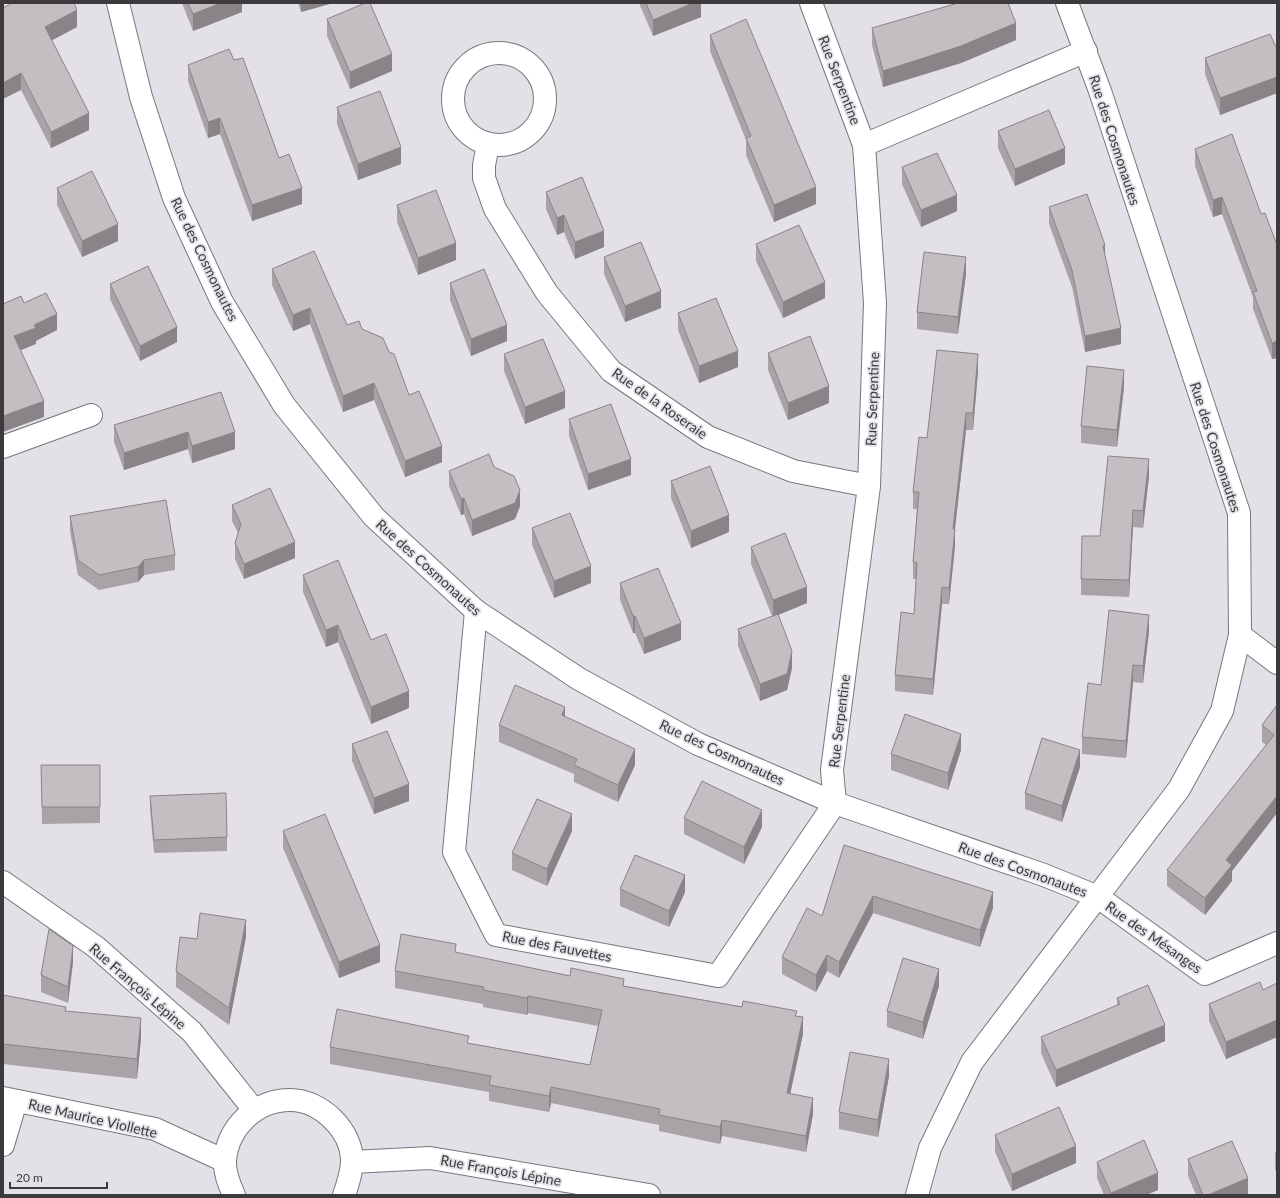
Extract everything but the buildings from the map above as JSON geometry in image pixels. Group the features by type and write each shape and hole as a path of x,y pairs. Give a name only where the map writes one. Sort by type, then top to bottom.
{"street":[{"name":"Rue des Cosmonautes","path":"118,3 141,97 174,198 222,302 284,405 374,517 476,611 579,679 698,744 836,803 1044,875 1098,897"},
{"name":"Rue Serpentine","path":"811,3 864,145 875,303 869,486 832,770 836,803"},
{"name":"Rue des Cosmonautes","path":"917,1195 930,1148 972,1062 1178,789 1222,711 1240,635 1238,513 1086,51 1067,3"},
{"path":"864,145 1086,51"},
{"path":"500,53 515,56 529,63 539,75 545,98 545,105 541,120 532,133 519,142 504,146 488,145 474,139 463,129 455,116 452,101 454,86 461,72 471,62 485,55 500,53"},
{"name":"Rue de la Roseraie","path":"488,145 484,165 484,178 496,209 547,293 611,371 708,437 792,471 869,486"},
{"path":"3,447 91,415"},
{"name":"Rue des Fauvettes","path":"476,611 454,852 496,935 718,976 836,803"},
{"path":"1240,635 1277,663"},
{"name":"Rue François Lépine","path":"3,882 96,947 192,1032 254,1110"},
{"name":"Rue des Mésanges","path":"1098,897 1205,974 1277,943"},
{"path":"3,1145 10,1099"},
{"name":"Rue Maurice Viollette","path":"10,1099 155,1129 225,1161"},
{"path":"234,1195 228,1182 225,1161 228,1142 239,1124 254,1110 271,1102 290,1100 309,1104 326,1113 339,1126 348,1143 352,1162 350,1181 344,1195"},
{"name":"Rue François Lépine","path":"352,1162 430,1158 649,1195"}]}
